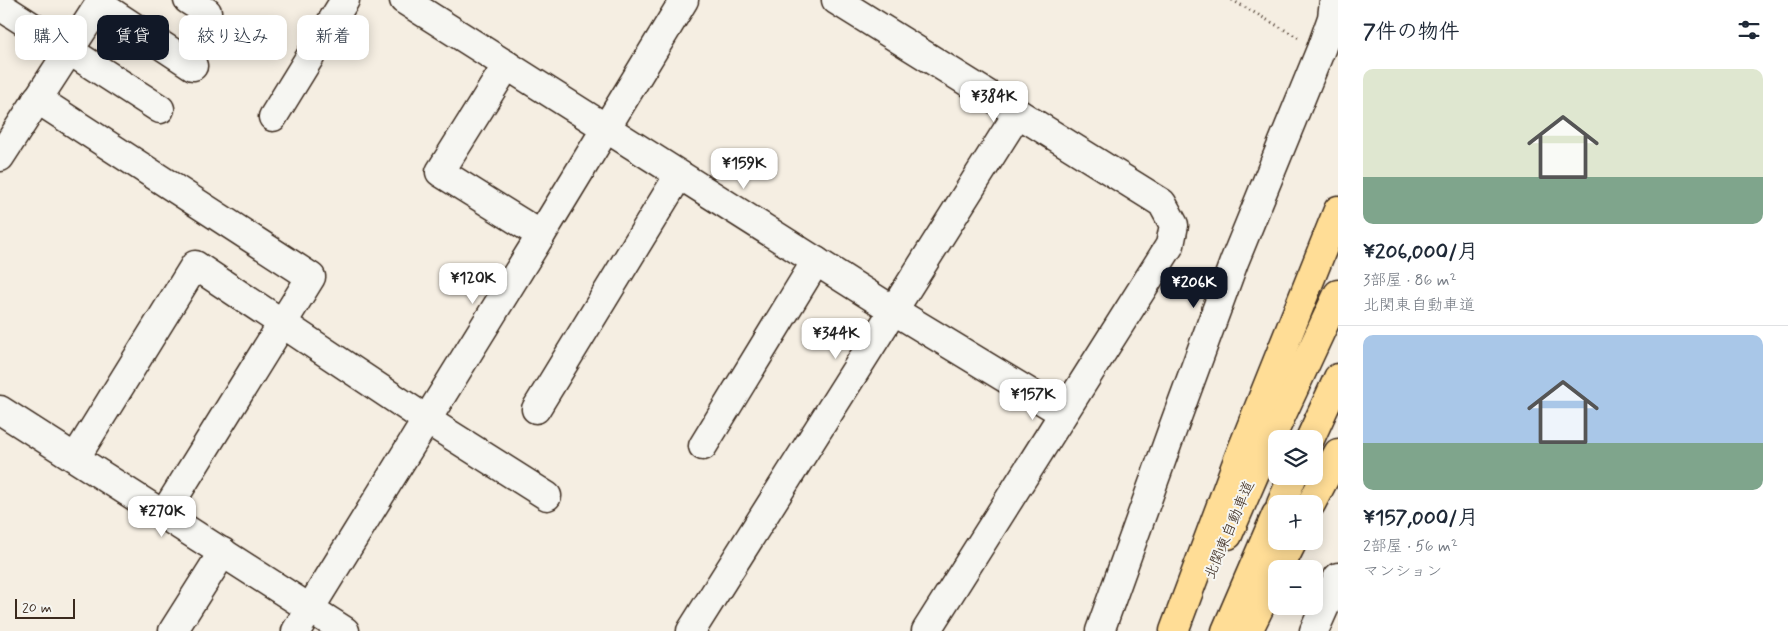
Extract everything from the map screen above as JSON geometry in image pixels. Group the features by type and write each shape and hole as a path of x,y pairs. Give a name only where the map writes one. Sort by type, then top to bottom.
{"highway":[{"path":"1174,631 1239,457 1338,210"},
{"name":"北関東自動車道","path":"1187,631 1258,466 1338,294"},
{"path":"1314,430 1338,378"},
{"path":"1316,495 1338,453"},
{"path":"1226,631 1268,534"},
{"path":"1248,631 1268,590"}],"street":[{"path":"273,117 345,0"},
{"path":"404,0 893,310 1064,413"},
{"path":"303,620 607,129 684,0"},
{"path":"836,0 1162,203 1174,224 1170,245 926,631"},
{"path":"1100,631 1234,262 1321,49 1332,18 1334,0"},
{"path":"87,22 100,2 193,66"},
{"path":"0,6 15,16"},
{"path":"0,158 62,60"},
{"path":"84,60 160,109"},
{"path":"507,65 440,172 541,235"},
{"path":"37,99 310,277 164,514"},
{"path":"691,631 1018,113"},
{"path":"536,409 679,174"},
{"path":"703,446 816,261"},
{"path":"76,457 195,265 427,420 547,496"},
{"path":"0,410 224,552 303,620 345,631"},
{"path":"174,631 224,552"},
{"path":"1314,631 1338,577"}],"path":[{"path":"1232,0 1321,49"}]}
